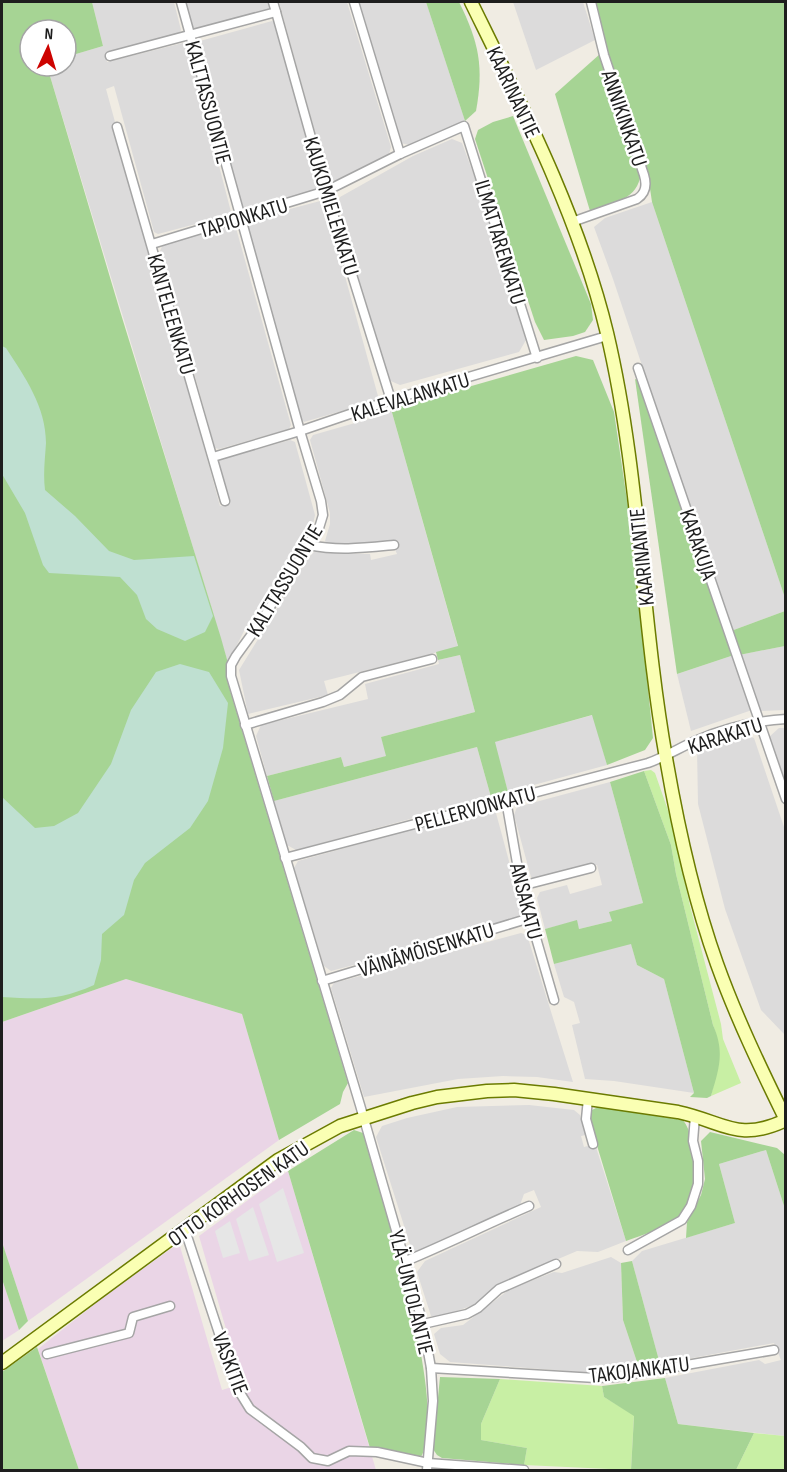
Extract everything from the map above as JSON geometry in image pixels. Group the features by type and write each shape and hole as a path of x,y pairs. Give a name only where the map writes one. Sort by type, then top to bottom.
{"main road":[{"name":"KAARINANTIE","path":"471,2 517,97 572,222 590,273 607,336 621,402 635,494 655,687 666,757 688,867 711,946 735,1009 786,1120"},
{"name":"OTTO KORHOSEN KATU","path":"2,1363 278,1160 320,1136 397,1107 437,1097 514,1090 695,1116 732,1130 747,1132 764,1129 786,1120"}],"street":[{"name":"KALTTASSUONTIE","path":"181,2 323,514 308,545 231,665 231,676 363,1118"},
{"name":"KAUKOMIELENKATU","path":"273,2 327,191 391,400"},
{"path":"354,2 400,154"},
{"name":"ANNIKINKATU","path":"572,222 637,199 645,192 646,186 604,55 591,2"},
{"path":"110,56 276,12"},
{"name":"TAPIONKATU","path":"152,244 327,191 400,154 464,126"},
{"name":"ILMATTARENKATU","path":"464,126 537,358"},
{"name":"KANTELEENKATU","path":"117,127 225,501"},
{"name":"KALEVALANKATU","path":"213,457 300,432 391,400 607,336"},
{"name":"KARAKUJA","path":"638,368 667,458 710,574 758,722 786,799"},
{"path":"308,545 333,550 394,545"},
{"path":"245,725 340,695 362,676 432,659"},
{"name":"KARAKATU","path":"666,757 697,740 758,722 786,720"},
{"name":"PELLERVONKATU","path":"285,858 666,757"},
{"name":"ANSAKATU","path":"506,800 521,886 554,1000"},
{"path":"521,886 591,868"},
{"name":"VÄINÄMÖISENKATU","path":"322,981 530,918"},
{"path":"588,1099 586,1119 592,1144"},
{"path":"628,1250 682,1220 691,1206 698,1184 698,1161 693,1141 695,1116"},
{"name":"YLÄ-UNTOLANTIE","path":"363,1118 423,1324 431,1368 433,1401 428,1467"},
{"path":"406,1261 529,1206"},
{"name":"VASKITIE","path":"185,1230 237,1388 250,1409 301,1447 312,1458 328,1461 349,1451 376,1452 428,1467 524,1470"},
{"path":"423,1324 467,1314 478,1308 499,1288 556,1264"},
{"path":"47,1354 129,1333 134,1317 170,1306"},
{"name":"TAKOJANKATU","path":"431,1368 612,1377 774,1350"}],"shaded area":[{"path":"92,2 174,2 181,30 179,34 106,53 107,62 183,43 188,46 230,215 158,234 154,232 114,86 106,89 220,506 228,503 217,464 219,460 290,440 295,442 315,515 311,534 296,548 245,629 228,663 51,78 78,78 78,53 103,46"},
{"path":"185,2 269,2 271,6 268,11 198,30 191,26"},
{"path":"279,2 347,2 391,147 389,154 333,184 329,183"},
{"path":"357,2 426,2 465,121 409,145 401,143"},
{"path":"513,2 583,2 595,40 536,70"},
{"path":"272,21 276,22 322,192 242,212 198,45 200,41"},
{"path":"452,139 462,143 482,197 526,340 519,352 400,385 386,379 338,204 340,197 413,156"},
{"path":"324,200 378,396 376,401 304,422 301,419 245,221"},
{"path":"652,202 785,598 785,611 731,631 594,227 605,218"},
{"path":"232,225 236,228 291,425 289,429 219,449 215,448 160,251 163,244"},
{"path":"391,409 458,647 324,681 328,695 248,714 239,670 308,558 314,552 370,554 371,560 397,554 391,540 372,545 328,544 325,541 330,524 330,513 310,440 313,435 383,415"},
{"path":"785,646 785,710 759,711 739,655"},
{"path":"460,655 475,712 381,737 387,756 344,767 341,757 267,776 256,736 261,725 368,699 365,684 439,664 438,660"},
{"path":"734,655 752,710 691,731 677,674"},
{"path":"593,715 607,765 508,792 494,742"},
{"path":"779,728 785,728 785,788 768,738"},
{"path":"741,734 754,738 785,830 785,1035 761,1010 725,909 698,804 697,749"},
{"path":"477,747 491,797 296,850 287,845 274,801"},
{"path":"610,782 643,903 610,912 612,921 579,929 576,921 545,929 537,898 540,892 567,885 570,894 602,885 597,865 538,881 531,877 514,815 517,807"},
{"path":"486,809 496,813 523,913 518,921 331,971 324,966 294,868 298,861"},
{"path":"521,933 527,935 573,1082 537,1077 503,1076 458,1079 364,1097 331,988 334,983"},
{"path":"631,943 637,965 664,979 694,1093 585,1079 572,1025 580,1023 574,1002 564,997 554,964"},
{"path":"126,979 242,1014 279,1140 28,1321 2,1242 2,1022"},
{"path":"529,1105 574,1110 580,1115 586,1135 581,1136 584,1147 595,1144 626,1241 598,1252 577,1251 504,1282 476,1304 438,1318 431,1316 417,1272 425,1261 541,1207 534,1190 524,1194 520,1205 420,1251 412,1251 376,1137 382,1126 457,1107"},
{"path":"766,1150 785,1209 785,1436 678,1424 665,1378 759,1360 765,1364 781,1360 774,1343 660,1364 632,1261 642,1251 735,1223 719,1164"},
{"path":"288,1171 376,1470 79,1470 38,1349 105,1296 179,1243 222,1390 242,1384 199,1236"},
{"path":"283,1188 304,1253 277,1262 259,1204"},
{"path":"253,1207 269,1255 249,1261 236,1219"},
{"path":"230,1221 240,1253 223,1258 215,1231"},
{"path":"611,1257 621,1263 623,1320 639,1368 620,1375 450,1362 440,1354 434,1334 441,1328 463,1325 510,1289 554,1272 562,1273"},
{"path":"2,1279 19,1330 2,1341"}],"green space":[{"path":"2,2 92,2 103,46 78,53 78,18 18,18 18,78 51,78 221,638 228,663 227,680 348,1083 340,1104 279,1140 242,1014 126,979 2,1022"},
{"path":"426,2 459,2 475,42 480,81 476,111 465,121"},
{"path":"595,2 785,2 785,598 652,202 648,175 607,50"},
{"path":"600,54 640,178 633,192 627,197 590,211 555,94"},
{"path":"513,116 591,304 593,320 585,332 573,336 544,340 535,322 475,139 478,130 493,122"},
{"path":"2,346 6,348 27,381 42,417 46,443 45,490 75,516 109,551 134,560 194,556 213,616 205,632 185,641 157,629 146,619 137,595 120,577 49,573 43,565 25,513 2,474"},
{"path":"576,356 593,360 614,412 633,541 653,738 645,750 607,765 592,715 495,742 508,792 491,797 477,747 274,801 267,776 341,757 344,767 386,756 381,737 475,712 460,655 438,660 436,652 458,646 391,409"},
{"path":"635,379 640,381 734,655 677,674"},
{"path":"785,611 785,646 739,655 731,631"},
{"path":"180,664 209,672 228,703 223,748 208,801 190,828 145,863 134,880 124,915 102,934 101,960 94,985 70,994 49,998 2,997 2,797 35,828 54,826 78,813 111,764 131,710 156,672"},
{"path":"651,770 655,773 670,816 723,1039 741,1083 711,1096 715,1079 717,1041 671,845 644,771"},
{"path":"644,771 671,845 676,874 719,1044 720,1061 711,1096 707,1098 690,1097 694,1093 664,979 637,965 631,944 554,964 545,929 577,920 579,929 612,921 609,912 643,903 610,782"},
{"path":"598,1107 683,1120 692,1141 693,1185 685,1210 678,1218 666,1225 626,1241 588,1116 590,1111"},
{"path":"354,1130 363,1133 396,1249 420,1348 427,1393 428,1430 421,1457 370,1448 288,1171"},
{"path":"710,1132 777,1148 785,1155 785,1209 766,1150 719,1164 735,1223 686,1238 687,1222 701,1195 705,1179 701,1141"},
{"path":"2,1242 28,1321 19,1330 2,1279"},
{"path":"632,1261 660,1364 639,1368 623,1320 621,1263"},
{"path":"37,1347 79,1470 2,1470 2,1372"},
{"path":"440,1377 500,1379 481,1424 481,1440 527,1448 524,1465 442,1458 437,1455 433,1449"},
{"path":"665,1378 678,1424 754,1433 736,1470 631,1470 634,1416 604,1397 602,1386"},
{"path":"500,1379 602,1386 604,1397 634,1415 631,1470 524,1465 527,1448 481,1440 481,1424"},
{"path":"754,1433 785,1436 785,1470 736,1470"}]}
